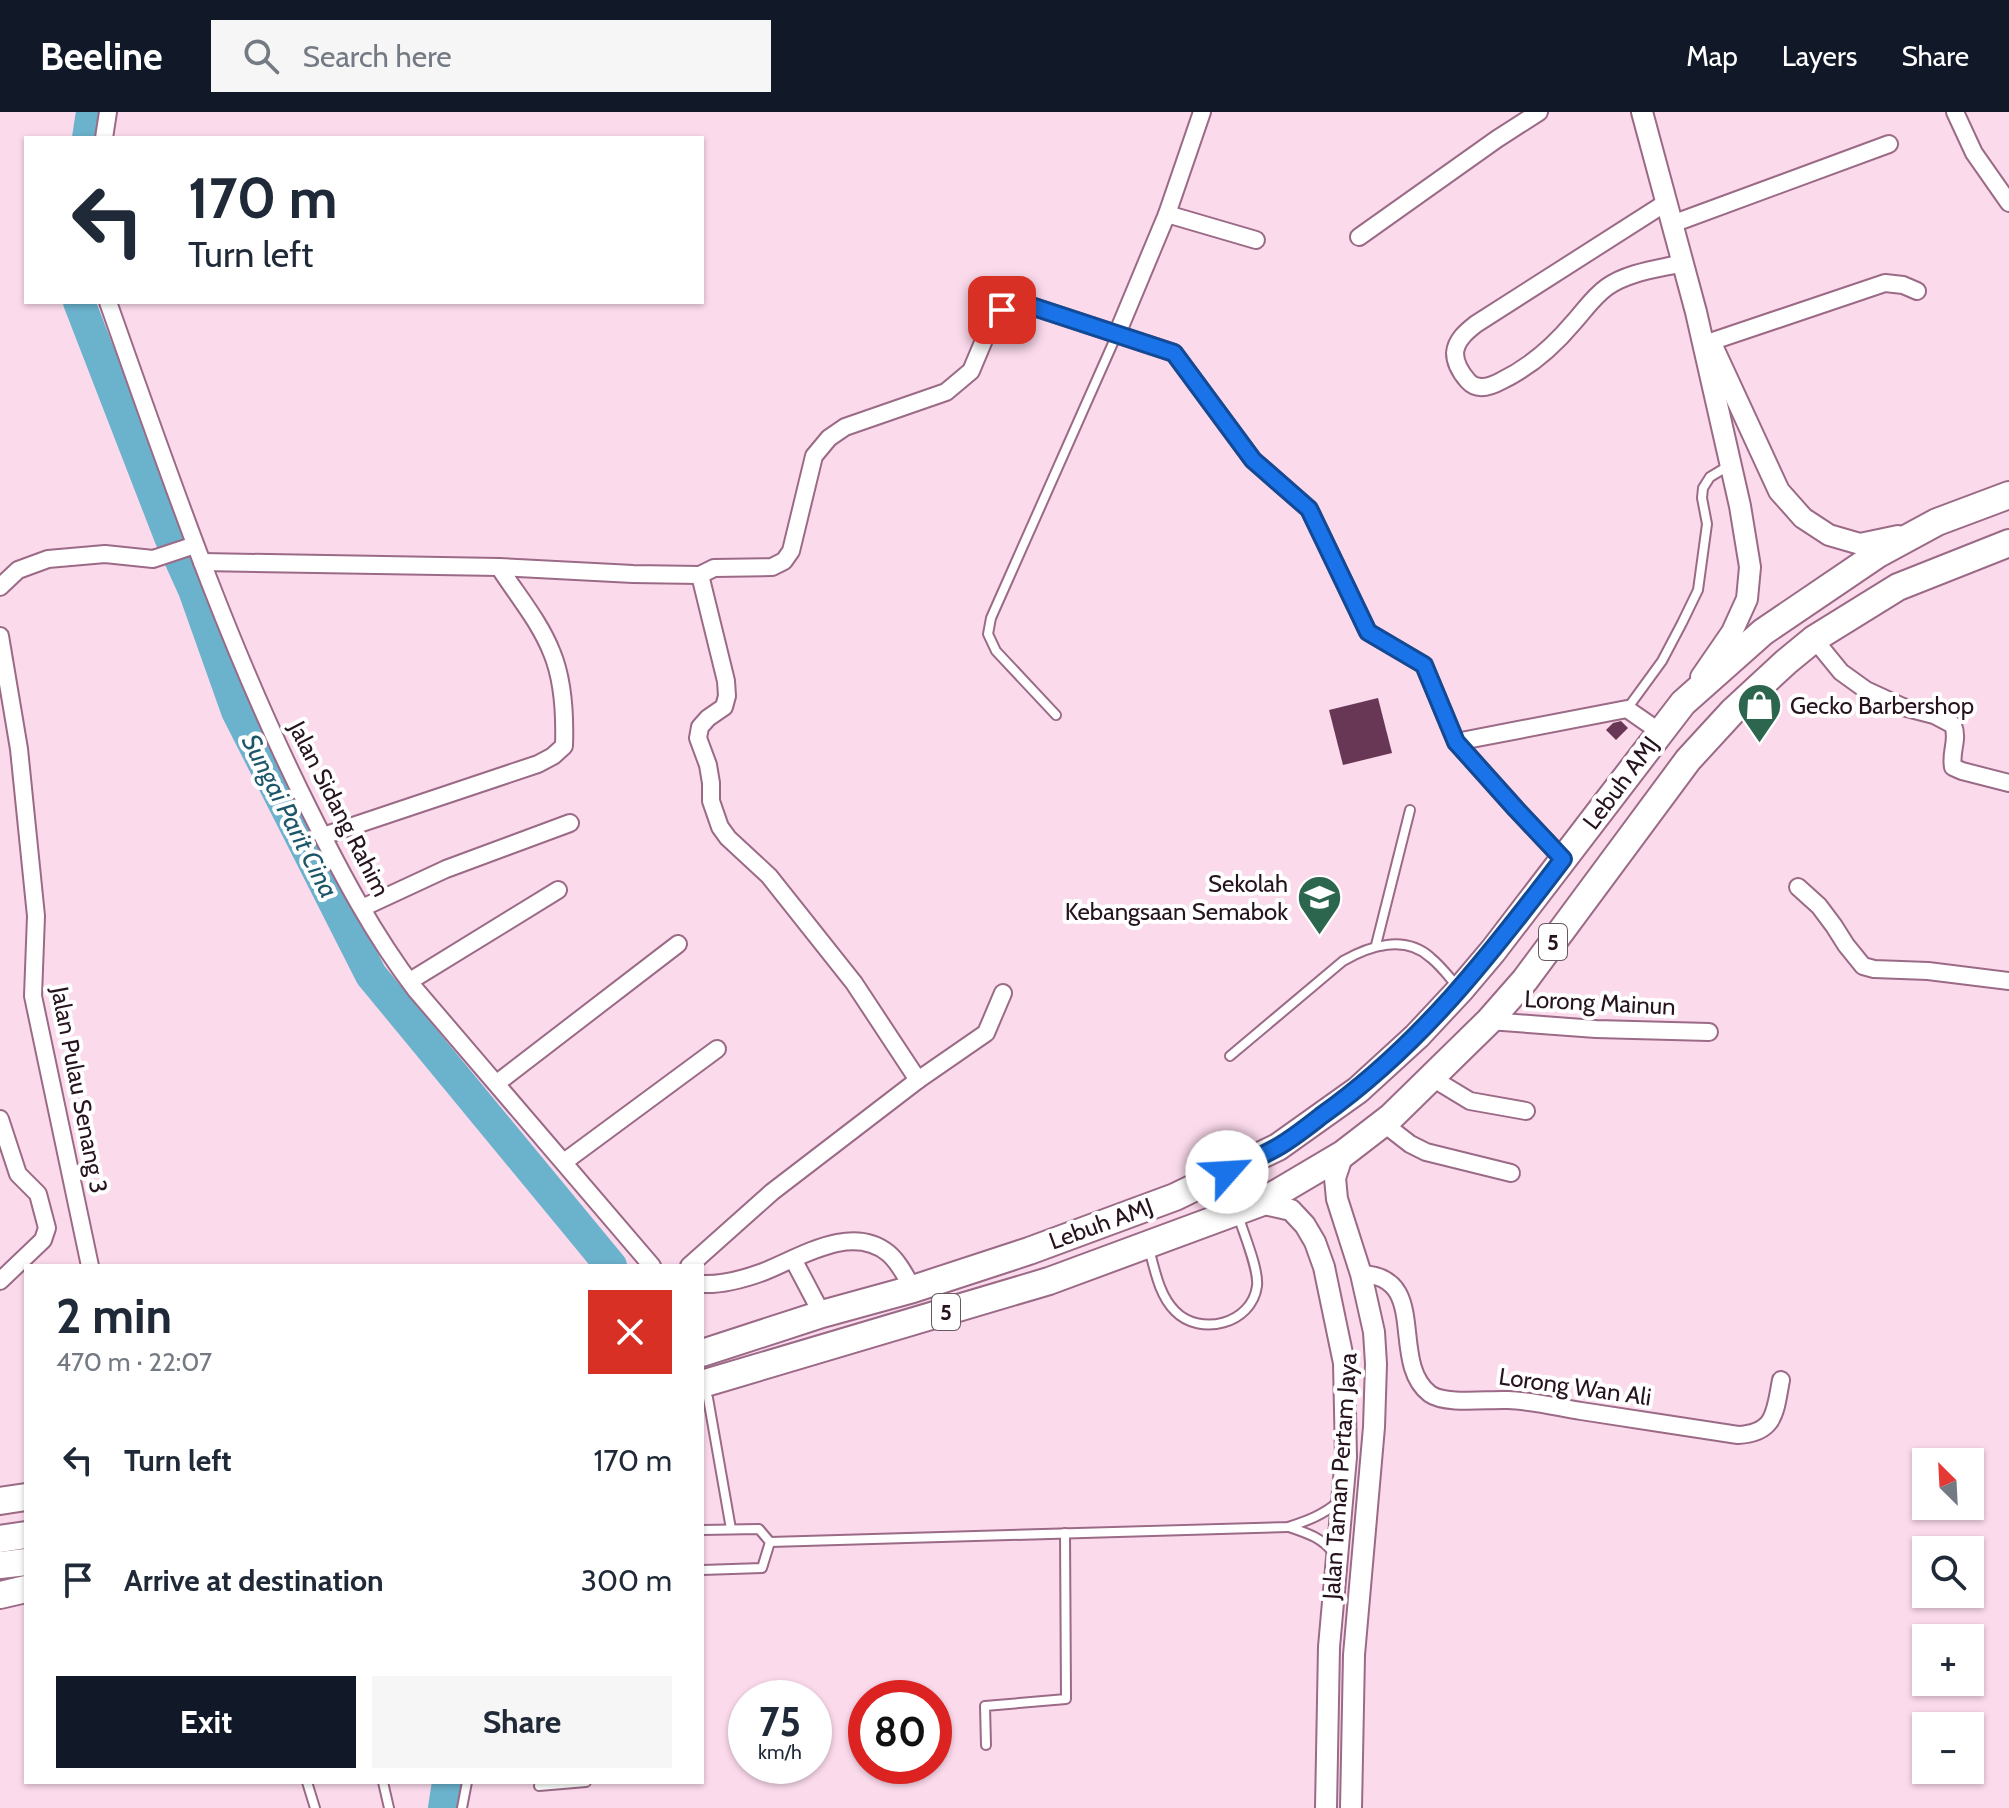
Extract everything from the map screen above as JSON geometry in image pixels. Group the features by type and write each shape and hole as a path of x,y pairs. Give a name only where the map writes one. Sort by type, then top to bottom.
{"highway":[{"name":"Lebuh AMJ","path":"704,1352 1029,1251 1175,1197 1278,1147 1358,1090 1417,1036 1460,990 1683,703 1763,632 1878,554 1937,522 2009,495"},
{"name":"Lebuh AMJ","path":"704,1394 842,1344 1049,1281 1248,1207 1343,1154 1383,1123 1489,1021 1525,980 1688,760 1733,711 1786,662 1814,639 1898,587 2009,543"},
{"path":"704,1342 822,1314"},
{"path":"0,1501 24,1497"},
{"path":"0,1539 24,1535"},
{"path":"0,1565 24,1562"},
{"path":"0,1592 24,1587"}],"street":[{"path":"104,136 108,112"},
{"path":"1117,334 1167,214 1202,112"},
{"path":"1359,237 1539,112"},
{"path":"1955,112 1974,153 2009,203"},
{"path":"1646,113 1696,312 1750,567 1747,599 1732,632 1683,703"},
{"path":"1672,224 1889,144"},
{"path":"1667,202 1476,324 1456,346 1455,357 1459,369 1469,383 1477,387 1491,387 1528,368 1607,286 1625,277 1683,263"},
{"path":"1167,214 1256,240"},
{"path":"1710,342 1885,283 1903,285 1917,291"},
{"name":"Jalan Sidang Rahim","path":"109,304 190,547 202,562 275,742 362,908 410,981 650,1264"},
{"path":"202,562 499,567 700,575 714,568 772,567 784,561 791,551 814,456 829,438 845,427 946,392 971,371 992,321 1002,310 1031,306 1174,353 1253,460 1309,509 1368,632 1424,665 1456,742 1563,859"},
{"path":"1696,312 1779,491 1803,518 1829,535 1860,544 1890,539 1937,522"},
{"path":"0,587 18,570 48,559 105,554 153,559 190,547"},
{"path":"323,836 538,764 564,746 561,686 553,654 545,636 499,567"},
{"path":"700,575 726,681 724,707 700,727 698,738 708,765 711,801 720,827 769,876 845,971 918,1080"},
{"name":"Jalan Pulau Senang 3","path":"0,636 2,666 19,749 36,916 33,996 90,1264"},
{"path":"1814,639 1841,672 1866,690 1953,725 1956,734 1951,757 1953,767 2009,783"},
{"path":"1456,742 1627,709 1660,732"},
{"path":"362,908 485,853 570,823"},
{"path":"1798,887 1819,906 1863,966 2009,981"},
{"path":"410,981 558,890"},
{"path":"497,1083 678,944"},
{"path":"691,1264 772,1192 918,1080 986,1033 1003,993"},
{"name":"Lorong Mainun","path":"1489,1021 1596,1029 1709,1032"},
{"path":"564,1162 717,1049"},
{"path":"1432,1078 1470,1101 1526,1111"},
{"path":"0,1119 18,1174 38,1194 47,1228 43,1240 0,1281"},
{"path":"1383,1123 1426,1152 1511,1173"},
{"name":"Jalan Taman Pertam Jaya","path":"1343,1154 1335,1178 1337,1199 1361,1274 1374,1332 1376,1364 1374,1427 1354,1655 1351,1808"},
{"name":"Jalan Taman Pertam Jaya","path":"1248,1207 1291,1210 1305,1225 1324,1267 1344,1363 1346,1457 1329,1647 1326,1808"},
{"path":"704,1284 724,1283 763,1272 811,1251 849,1242 871,1244 888,1253 913,1289"},
{"path":"793,1259 822,1314"},
{"name":"Lorong Wan Ali","path":"1361,1274 1383,1278 1395,1288 1403,1301 1412,1366 1427,1391 1435,1397 1449,1400 1512,1400 1738,1435 1755,1434 1767,1427 1774,1415 1781,1380"}],"lane":[{"path":"1056,715 996,651 988,634 991,618 1117,334"},
{"path":"1627,709 1662,661 1698,590 1707,524 1703,488 1710,477 1730,465"},
{"path":"1376,945 1410,810"},
{"path":"1230,1056 1343,961 1376,945 1414,947 1430,957 1460,990"},
{"path":"1148,1244 1158,1282 1175,1312 1199,1324 1227,1322 1248,1308 1257,1286 1248,1207"},
{"path":"704,1394 731,1529"},
{"path":"770,1542 1288,1527 1328,1511 1342,1499"},
{"path":"1288,1527 1327,1544 1337,1557"},
{"path":"704,1530 759,1529 770,1542"},
{"path":"986,1745 985,1706 1066,1699 1065,1533"},
{"path":"704,1570 762,1568 770,1542"},
{"path":"308,1784 315,1808"},
{"path":"383,1784 389,1808"},
{"path":"462,1808 467,1784"},
{"path":"539,1786 562,1784"}],"building":[{"path":"1378,698 1392,753 1343,765 1329,710"},
{"path":"1621,721 1628,728 1616,740 1606,730 1613,723"}],"waterway":[{"name":"Sungai Parit Cina","path":"88,136 92,112"},
{"name":"Sungai Parit Cina","path":"80,304 170,537 194,590 237,711 371,975 609,1264"},
{"name":"Sungai Parit Cina","path":"444,1808 448,1784"}],"place":[{"name":"Gecko Barbershop","path":"1759,745"},
{"name":"Sekolah Kebangsaan Semabok","path":"1319,937"}],"route":[{"path":"1002,310 1031,306 1174,353 1253,460 1309,509 1368,632 1424,665 1456,742 1563,859 1493,951 1417,1036 1358,1090 1278,1147 1227,1172"}]}
